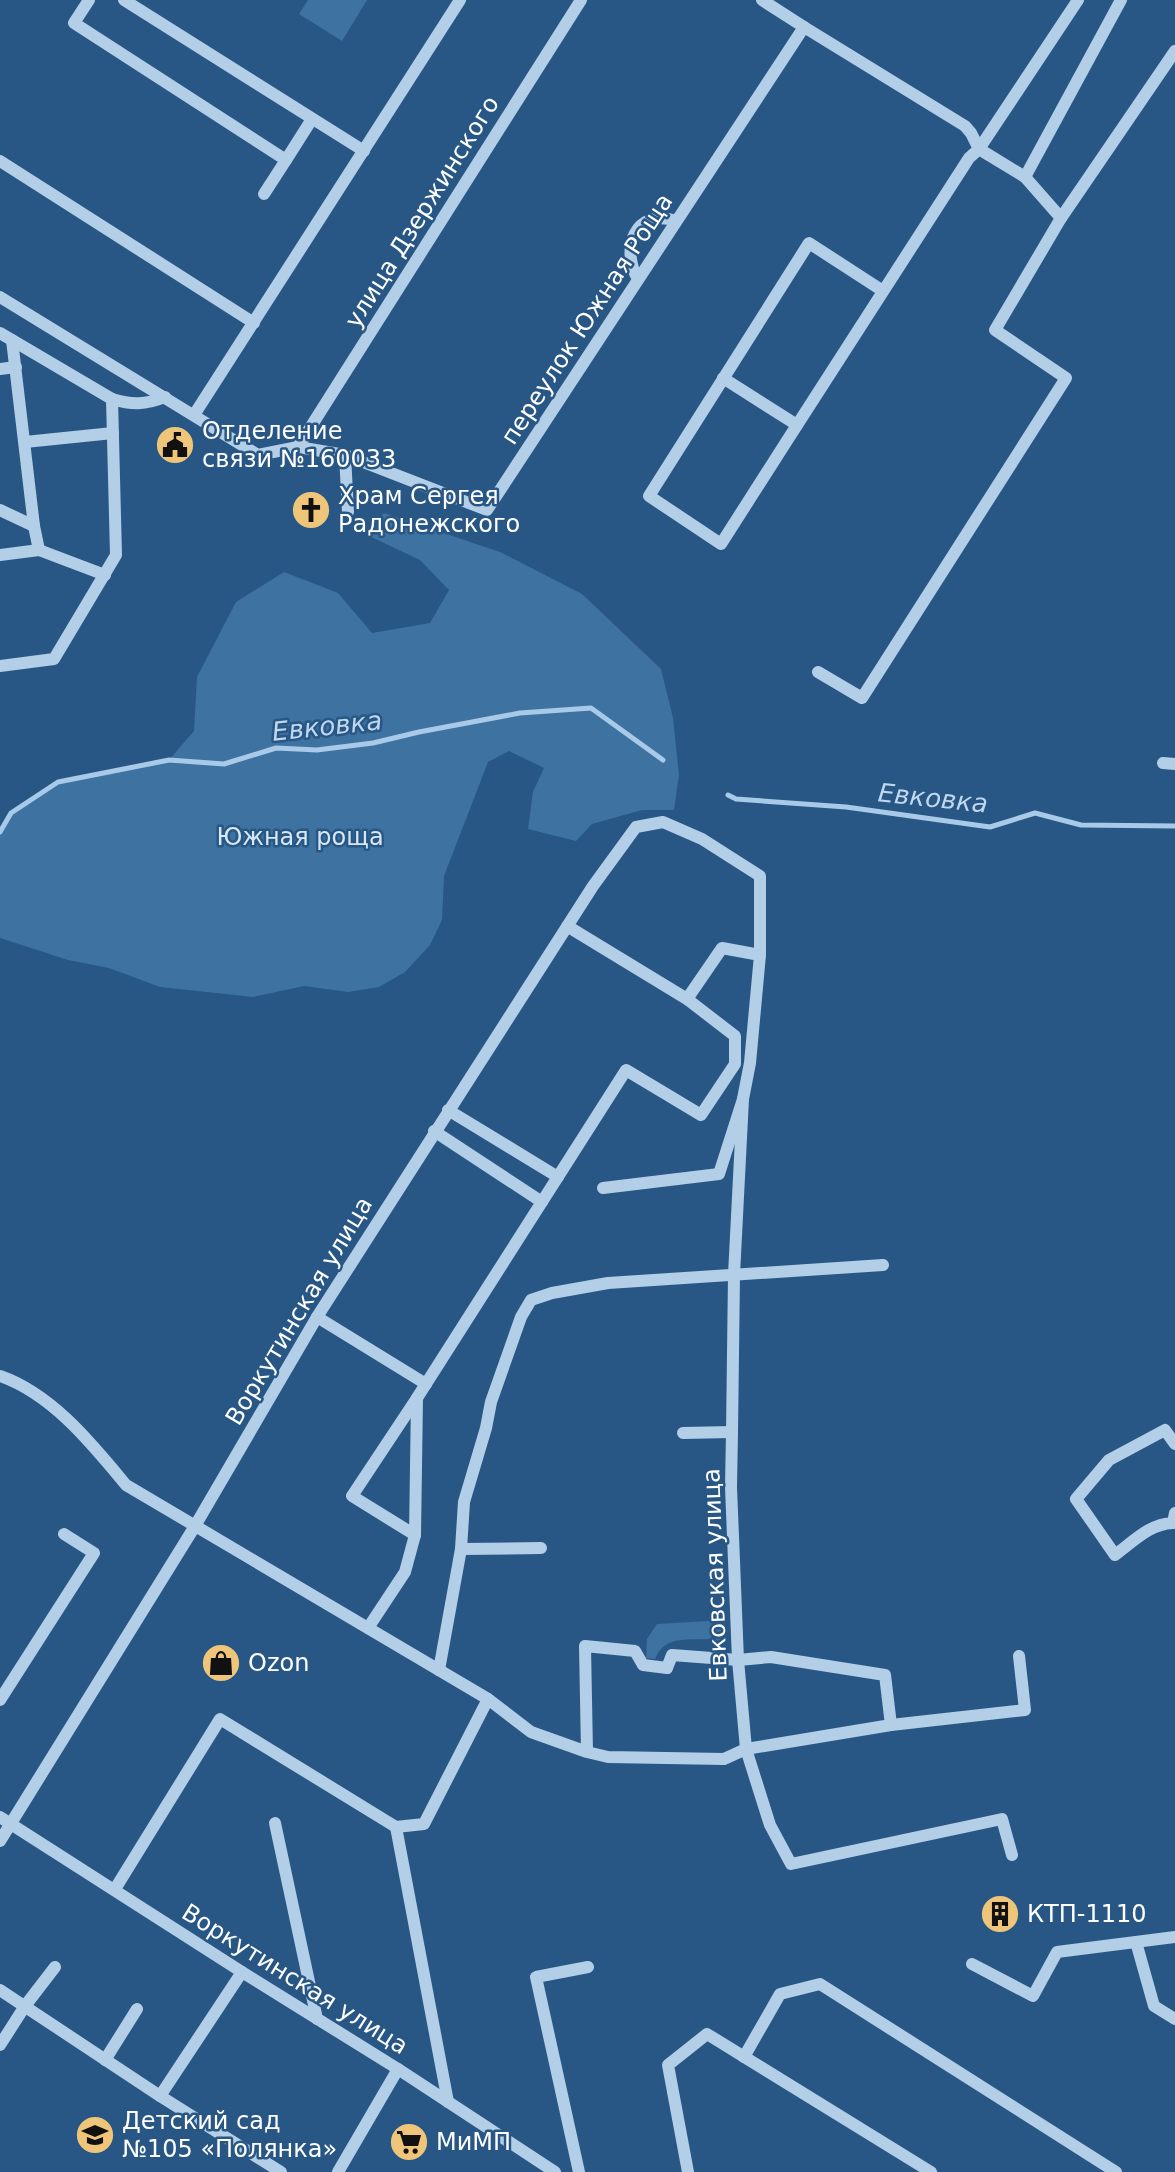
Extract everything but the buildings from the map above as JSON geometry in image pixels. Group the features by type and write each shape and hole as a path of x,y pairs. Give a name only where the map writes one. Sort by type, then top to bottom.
{"street":[{"path":"89,0 74,23 286,160"},
{"path":"124,0 364,151"},
{"path":"194,415 460,0"},
{"name":"улица Дзержинского","path":"298,447 581,0"},
{"path":"762,0 965,126 979,149 1025,177 1061,218"},
{"path":"883,292 809,243 649,496 721,544 797,425 883,292 969,158 979,149 1078,0"},
{"path":"1025,177 1121,0"},
{"name":"переулок Южная Роща","path":"298,447 345,455 487,510 804,27"},
{"path":"818,672 862,698 1066,378 995,330 1061,218 1175,51"},
{"path":"264,194 312,119"},
{"path":"0,161 254,323"},
{"path":"638,279 634,271 632,250 637,229 648,219 663,217 676,221"},
{"path":"0,297 258,455 298,447"},
{"path":"0,333 112,400 140,404 165,397"},
{"path":"12,340 39,550"},
{"path":"0,369 16,367"},
{"path":"723,378 797,425"},
{"path":"0,666 54,659 116,555 112,400"},
{"path":"25,442 113,433"},
{"path":"345,455 348,512"},
{"path":"0,510 34,526"},
{"path":"0,555 39,550 105,575"},
{"name":"Воркутинская улица","path":"0,1841 6,1821 195,1526 317,1317 567,926 636,827 663,822 702,839 760,876 760,955"},
{"path":"567,926 687,999 735,1036"},
{"path":"603,1188 719,1174 743,1099 760,955 722,948 687,999"},
{"path":"735,1036 753,1031"},
{"path":"415,1535 352,1496 626,1070 701,1115 735,1064 735,1036"},
{"name":"Евковская улица","path":"743,1099 734,1275 732,1432 738,1660 746,1749 770,1825 791,1864 1002,1819 1013,1855"},
{"path":"448,1110 558,1177"},
{"path":"434,1132 542,1202"},
{"path":"439,1670 461,1549 464,1502 491,1402 521,1317 531,1300 552,1293 608,1283 883,1265"},
{"path":"317,1317 426,1384"},
{"path":"0,1376 19,1383 82,1432 126,1485 488,1699 531,1732 587,1752 635,1759 723,1759 746,1749 891,1725 1025,1710 1019,1656"},
{"path":"368,1628 405,1572 415,1535 417,1398"},
{"path":"1174,1520 1150,1528 1115,1555 1076,1499 1109,1460 1165,1430 1175,1444"},
{"path":"683,1433 732,1432"},
{"path":"0,1700 94,1553 64,1534"},
{"path":"461,1549 541,1548"},
{"path":"587,1752 585,1646 635,1651 643,1665 667,1668 672,1656 738,1660 771,1657 885,1675 891,1725"},
{"path":"115,1889 220,1719 396,1827 424,1824 488,1699"},
{"name":"Воркутинская улица","path":"6,1821 398,2069 555,2172"},
{"path":"275,1823 317,2018"},
{"path":"396,1827 448,2102"},
{"path":"972,1964 1033,1996 1057,1952 1175,1937"},
{"path":"1136,1942 1154,2006 1175,2019"},
{"path":"0,2045 55,1967"},
{"path":"579,2172 536,1977 588,1967"},
{"path":"160,2096 242,1972"},
{"path":"744,2057 780,1994 820,1984 1116,2172"},
{"path":"0,1990 281,2172"},
{"path":"105,2060 137,2009"},
{"path":"688,2172 668,2065 707,2034 931,2172"},
{"path":"338,2172 398,2069"}],"green space":[{"path":"308,0 367,0 342,41 299,14"},
{"name":"Южная роща","path":"384,513 500,552 582,594 661,669 673,718 679,775 674,810 642,810 592,824 576,841 528,829 533,792 544,768 509,751 488,762 444,876 442,920 430,945 405,972 379,987 348,992 304,986 253,997 160,987 109,968 68,960 0,938 0,832 11,813 58,782 169,760 194,731 197,677 236,602 284,572 338,593 372,633 430,623 449,590 420,560 365,534"},
{"path":"725,1620 726,1643 710,1643 710,1639 678,1640 664,1646 655,1659 646,1658 647,1639 657,1624"}],"waterway":[{"name":"Евковка","path":"0,832 11,813 58,782 169,760 224,764 276,748 317,750 373,743 520,713 591,708 663,760"},
{"name":"Евковка","path":"728,795 736,799 846,807 990,827 1035,813 1081,825 1175,826"}],"place":[{"name":"Отделение связи №160033","path":"175,445"},
{"name":"Храм Сергея Радонежского","path":"311,510"},
{"name":"Ozon","path":"221,1663"},
{"name":"КТП-1110","path":"1000,1914"},
{"name":"Детский сад №105 «Полянка»","path":"95,2135"},
{"name":"МиМП","path":"409,2142"}]}
